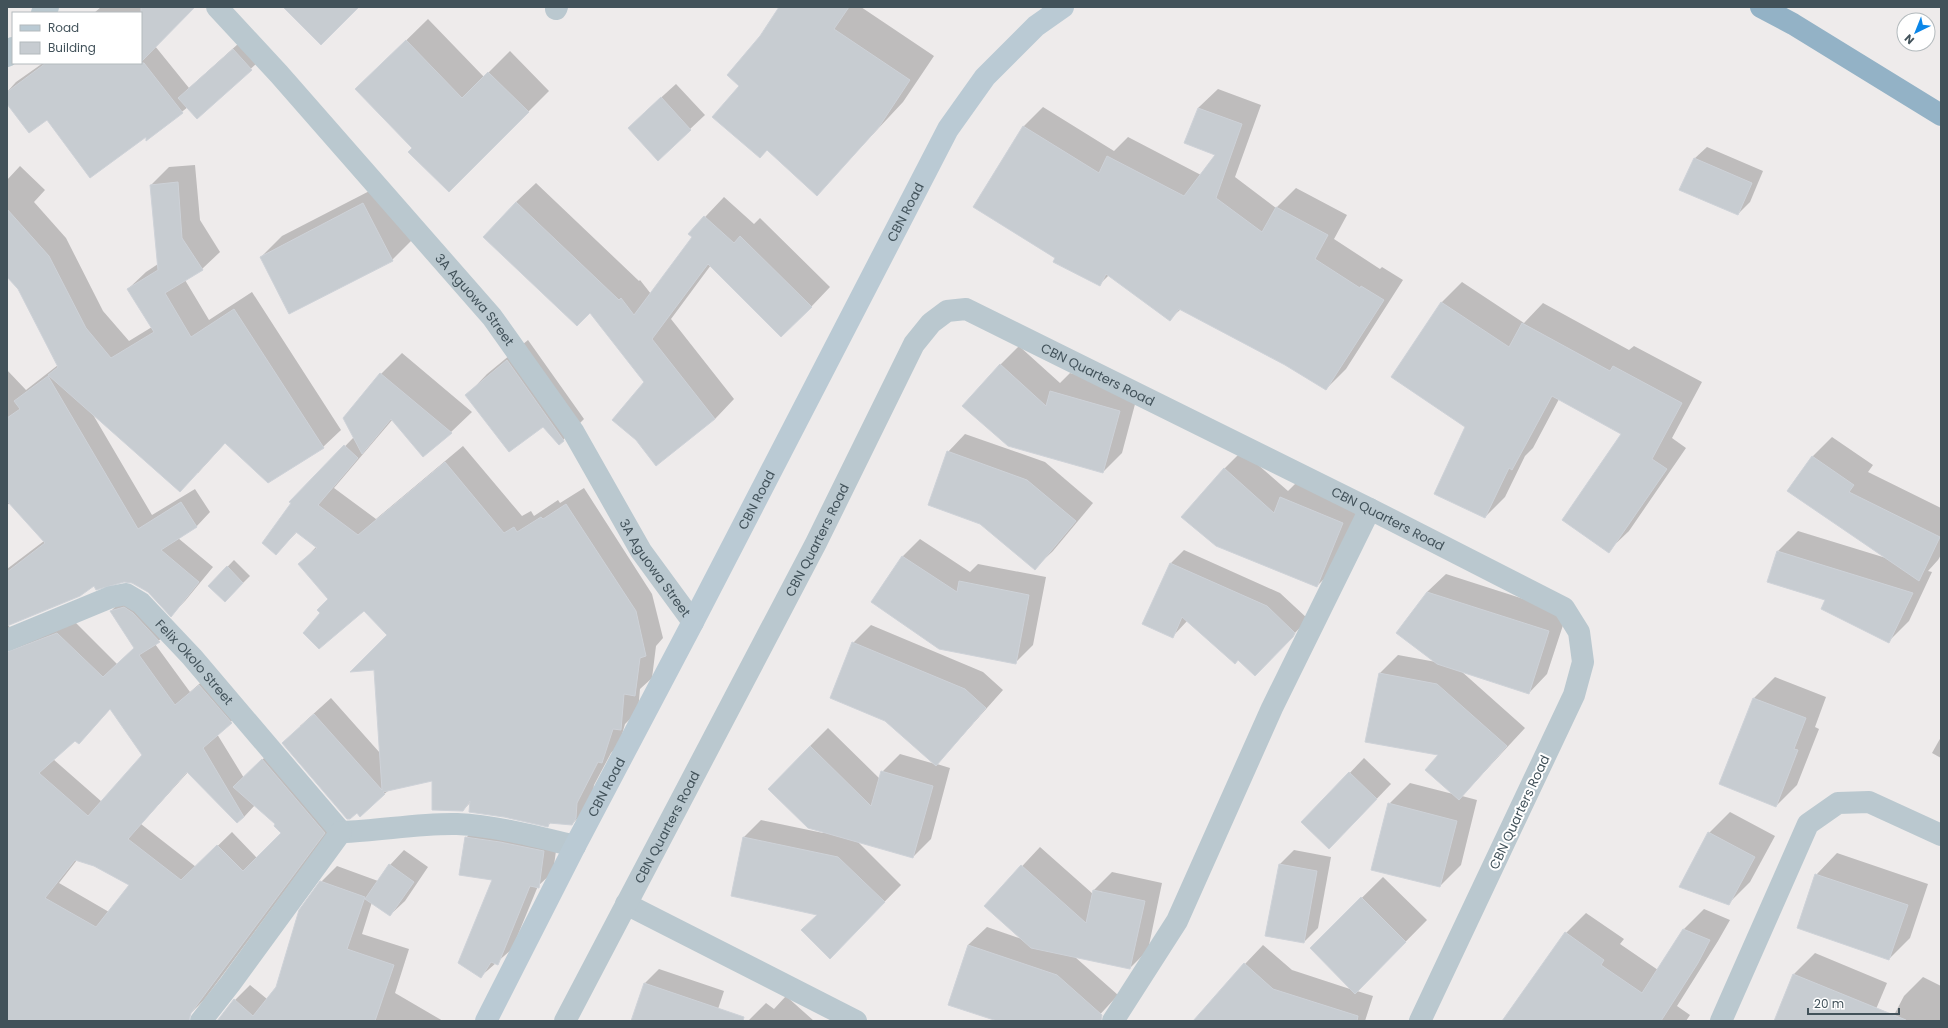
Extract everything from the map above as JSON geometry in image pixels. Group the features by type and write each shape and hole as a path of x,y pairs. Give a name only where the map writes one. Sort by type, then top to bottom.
{"highway":[{"path":"1761,7 1793,24 1941,114"}],"main road":[{"name":"CBN Road","path":"486,1021 575,846 693,622 948,129 985,77 1036,26 1063,7"}],"street":[{"name":"3A Aguowa Street","path":"217,7 279,74 492,317 572,431 641,551 693,622"},
{"name":"CBN Quarters Road","path":"565,1021 816,543 914,344 931,323 947,311 966,309 1370,509 1564,608 1580,632 1583,662 1574,695 1420,1021"},
{"path":"1113,1021 1177,921 1272,708 1370,509"},
{"name":"Felix Okolo Street","path":"7,640 111,597 126,594 141,603 192,657 341,832"},
{"path":"1721,1021 1808,824 1838,803 1869,802 1941,836"},
{"path":"201,1021 230,984 341,832 401,826 458,824 502,830 575,846"},
{"path":"626,904 856,1021"}],"building":[{"path":"141,7 195,7 142,61"},
{"path":"283,7 359,7 321,45"},
{"path":"779,7 849,7 834,29 910,80 879,127 817,196 767,150 760,158 712,117 739,86 727,75 760,36"},
{"path":"406,40 462,98 488,72 529,112 449,192 408,152 412,148 355,89"},
{"path":"233,49 252,70 197,119 178,98"},
{"path":"144,63 183,113 146,141 146,137 90,178 47,120 29,133 7,104 7,92 45,64"},
{"path":"661,97 691,130 658,161 628,128"},
{"path":"1198,108 1242,124 1216,198 1262,232 1276,207 1328,235 1315,259 1360,288 1361,286 1384,300 1326,390 1285,365 1179,309 1170,321 1106,274 1100,286 1053,262 1055,258 973,207 1023,126 1099,173 1107,156 1184,196 1215,155 1184,143"},
{"path":"1694,158 1752,183 1738,215 1679,190"},
{"path":"178,182 182,238 203,270 165,293 191,337 234,309 324,448 268,483 225,443 180,492 48,375 58,367 18,289 7,277 7,209 49,256 86,328 111,358 154,332 127,289 158,270 150,185"},
{"path":"516,202 619,300 621,298 634,315 692,237 688,234 704,216 734,243 740,236 812,307 781,337 708,264 652,339 715,419 656,466 636,440 612,420 644,382 590,313 577,326 483,237"},
{"path":"363,203 393,261 289,314 260,257"},
{"path":"1441,302 1509,347 1522,323 1610,371 1613,366 1682,403 1652,459 1667,469 1609,553 1562,520 1621,434 1552,396 1512,470 1509,468 1485,518 1434,494 1465,427 1391,377"},
{"path":"507,360 564,441 559,445 543,427 509,452 465,395"},
{"path":"1000,364 1046,406 1050,391 1120,411 1103,473 1008,446 962,406"},
{"path":"380,373 452,433 423,457 391,419 362,454 343,418"},
{"path":"48,376 138,529 181,502 197,527 161,550 199,582 171,617 148,592 132,583 124,582 96,590 94,586 80,596 7,626 7,572 45,543 7,501 7,418 20,409 14,401"},
{"path":"344,445 358,458 318,505 358,535 445,462 504,533 514,527 517,532 541,517 543,519 566,504 636,611 646,656 640,658 635,696 624,694 621,730 613,729 602,763 598,762 577,803 576,818 572,825 549,823 548,827 504,817 469,812 470,801 463,811 432,810 432,781 383,792 385,794 360,817 357,813 350,819 347,819 282,743 314,714 382,790 374,670 350,672 387,635 364,611 319,649 303,633 320,613 317,610 328,599 298,564 317,548 296,532 276,555 262,543 291,503 289,502"},
{"path":"947,451 1027,480 1076,521 1035,570 980,524 928,505"},
{"path":"1812,456 1854,485 1849,492 1940,537 1919,581 1787,491"},
{"path":"1224,468 1274,513 1280,497 1343,523 1317,587 1216,546 1181,517"},
{"path":"1777,551 1913,593 1889,643 1821,609 1825,600 1767,582"},
{"path":"902,556 957,592 959,581 1029,595 1016,664 939,649 871,602"},
{"path":"1170,563 1267,606 1295,633 1293,637 1255,676 1238,660 1235,664 1182,617 1173,638 1142,624"},
{"path":"227,566 243,583 225,602 208,586"},
{"path":"1427,592 1549,631 1529,694 1437,664 1396,633"},
{"path":"124,607 133,613 160,642 139,655 175,705 199,685 232,723 203,748 244,817 237,823 187,772 128,839 181,880 217,845 243,871 281,833 274,826 275,824 233,787 262,759 325,833 191,1013 189,1021 7,1021 7,652 57,633 103,677 134,648 110,611","holes":["110,709 142,755 88,816 39,773 75,741 79,744","75,860 94,866 129,885 96,927 45,898"]},
{"path":"852,642 965,689 986,708 936,766 885,721 830,698"},
{"path":"1379,673 1437,684 1507,746 1459,800 1425,770 1438,755 1365,742"},
{"path":"1753,698 1806,718 1794,749 1798,750 1776,807 1719,784"},
{"path":"810,746 871,806 881,771 933,786 913,858 808,828 768,789"},
{"path":"1349,772 1377,799 1329,849 1301,822"},
{"path":"1388,803 1457,821 1440,887 1371,870"},
{"path":"1708,832 1755,857 1729,905 1679,887"},
{"path":"465,837 544,851 539,888 530,886 498,965 491,962 481,978 458,963 492,880 459,875"},
{"path":"743,837 838,857 885,902 830,959 801,930 817,915 731,896"},
{"path":"389,864 414,882 390,916 365,899"},
{"path":"1279,864 1317,871 1304,943 1265,936"},
{"path":"1021,865 1086,923 1093,890 1145,901 1130,969 1031,948 984,906"},
{"path":"1815,874 1908,905 1889,960 1797,928"},
{"path":"320,881 365,897 347,949 394,965 375,1021 217,1021 234,999 253,1016 276,987 299,910"},
{"path":"1361,897 1406,942 1355,994 1310,948"},
{"path":"1683,929 1710,940 1698,963 1661,1021 1502,1021 1565,932 1604,960 1601,965 1642,993"},
{"path":"968,945 1057,975 1102,1015 1101,1021 997,1021 948,1005"},
{"path":"1244,963 1273,989 1358,1016 1357,1021 1193,1021"},
{"path":"1793,974 1906,1020 1906,1021 1774,1021"},
{"path":"644,983 744,1017 743,1021 631,1021"}]}
